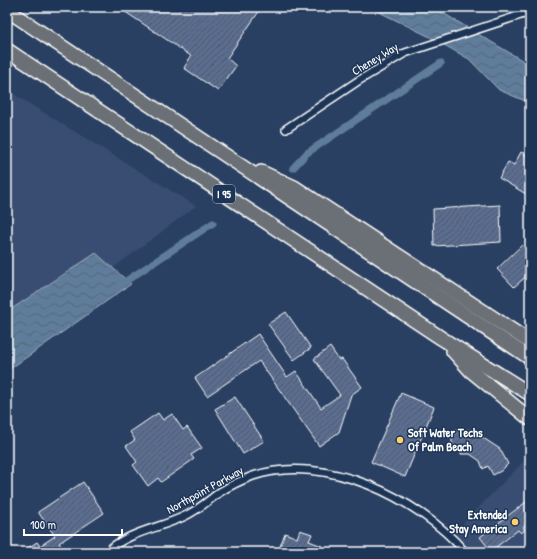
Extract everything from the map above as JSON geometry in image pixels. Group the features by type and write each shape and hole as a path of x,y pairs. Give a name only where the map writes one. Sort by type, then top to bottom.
{"highway":[{"path":"7,10 530,358"},
{"name":"I 95","path":"7,50 441,338 530,394"},
{"path":"228,158 294,187 530,342"},
{"path":"441,338 470,370 530,419"}],"street":[{"name":"Cheney Way","path":"286,129 405,53 530,12"},
{"name":"Northpoint Parkway","path":"106,552 118,543 137,533 190,514 220,492 244,480 264,473 307,470 330,474 362,483 398,499 431,520 447,533 465,552"}],"shaded area":[{"path":"7,90 196,206 113,268 96,254 7,312"},
{"path":"527,458 530,461 530,552 471,552 454,533"}],"water":[{"path":"369,7 433,7 530,65 530,103 499,90 469,59 430,37"},
{"path":"96,253 131,284 7,371 7,312"}],"building":[{"path":"118,7 262,7 227,58 236,66 218,91 184,68 191,56"},
{"path":"521,152 530,157 530,186 526,194 499,178 508,162 514,165"},
{"path":"500,205 501,242 434,246 433,209"},
{"path":"522,245 530,253 530,265 527,268 530,273 514,287 497,269"},
{"path":"286,312 311,348 294,360 268,324"},
{"path":"258,334 287,377 296,371 321,408 340,395 314,359 330,347 339,360 342,359 362,387 351,395 339,432 319,446 259,361 207,396 195,378"},
{"path":"401,393 434,407 405,477 371,462"},
{"path":"235,397 264,441 243,454 215,409"},
{"path":"158,413 163,420 172,414 183,430 187,427 202,448 191,455 194,459 161,482 158,478 148,486 133,465 137,462 126,446 135,440 130,432"},
{"path":"456,430 471,430 500,449 508,464 501,471 493,475 488,466 483,469 480,461 470,454 461,454 461,448 452,447 452,440"},
{"path":"83,482 104,513 59,543 64,549 59,552 22,552 37,542 40,546 55,536 38,512"},
{"path":"530,499 530,522 523,527 525,530 521,533 518,530 491,551 480,537"},
{"path":"300,530 312,534 309,541 322,546 320,552 278,552 285,533 297,538"}],"waterway":[{"path":"293,168 307,153 441,63"},
{"path":"120,285 213,223"}],"place":[{"name":"Soft Water Techs Of Palm Beach","path":"400,440"},
{"name":"Extended Stay America","path":"515,522"}]}
